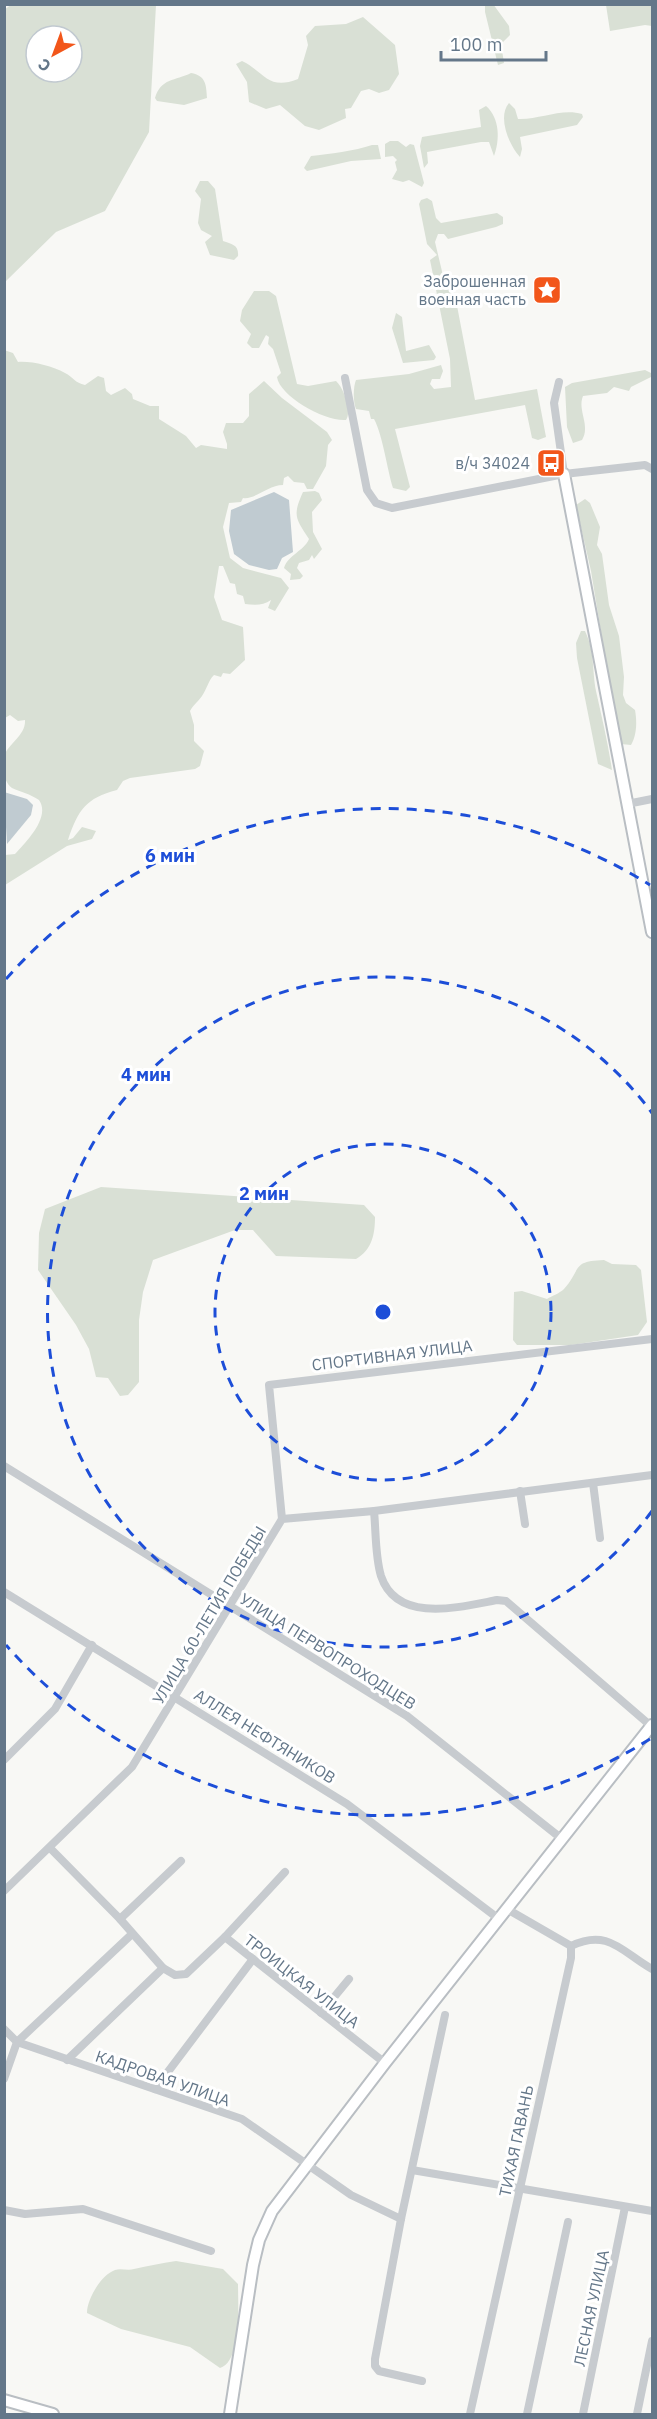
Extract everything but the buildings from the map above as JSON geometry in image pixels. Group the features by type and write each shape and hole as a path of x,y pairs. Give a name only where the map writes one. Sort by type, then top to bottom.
{"street":[{"path":"345,378 367,490 376,503 392,508 564,474 645,465 652,469"},
{"path":"559,382 554,403 564,474 652,932"},
{"path":"627,804 652,799"},
{"name":"СПОРТИВНАЯ УЛИЦА","path":"282,1519 269,1385 652,1339"},
{"name":"УЛИЦА ПЕРВОПРОХОДЦЕВ","path":"4,1467 406,1716 562,1839"},
{"name":"УЛИЦА 60-ЛЕТИЯ ПОБЕДЫ","path":"4,1891 132,1767 282,1519 374,1511 652,1475"},
{"path":"593,1483 600,1538"},
{"path":"520,1491 525,1524"},
{"path":"230,2415 259,2240 272,2211 385,2063 652,1725 506,1601 497,1600 430,1610 414,1607 392,1594 381,1574 374,1511"},
{"name":"АЛЛЕЯ НЕФТЯНИКОВ","path":"4,1592 176,1696 347,1804 499,1919"},
{"path":"4,1760 55,1709 92,1645"},
{"path":"50,1848 120,1919 163,1968 67,2060"},
{"path":"120,1919 181,1861"},
{"path":"225,1937 285,1872"},
{"path":"507,1910 571,1946 594,1937 608,1940 652,1970"},
{"path":"4,2079 17,2042 132,1934"},
{"name":"ТРОИЦКАЯ УЛИЦА","path":"163,1968 175,1975 186,1974 225,1937 385,2063"},
{"name":"ТИХАЯ ГАВАНЬ","path":"470,2415 569,1968 571,1946"},
{"path":"155,2089 253,1959"},
{"path":"321,2013 349,1979"},
{"path":"422,2381 379,2371 375,2366 401,2219 445,2015"},
{"name":"КАДРОВАЯ УЛИЦА","path":"4,2029 17,2042 242,2119 306,2166 351,2195 401,2219"},
{"path":"412,2170 464,2181 520,2187 652,2211"},
{"name":"ЛЕСНАЯ УЛИЦА","path":"583,2415 625,2207"},
{"path":"4,2210 25,2214 82,2209 211,2251"},
{"path":"527,2415 568,2222"},
{"path":"637,2415 652,2342"},
{"path":"4,2400 53,2415"}],"shaded area":[{"path":"12,4 156,5 149,132 105,211 56,232 5,282 4,10"},
{"path":"493,4 509,26 510,35 501,44 504,63 498,65 485,12 485,6"},
{"path":"606,5 652,5 652,26 645,25 610,31"},
{"path":"363,17 395,45 399,74 389,90 379,93 369,89 361,91 351,108 345,109 346,118 319,130 305,126 280,105 266,109 249,102 247,82 236,64 242,61 267,79 280,83 298,79 308,45 306,36 315,26 346,24"},
{"path":"191,73 200,76 204,81 207,98 184,105 157,101 155,98 165,83"},
{"path":"509,103 515,109 518,119 566,112 582,114 583,117 577,125 520,137 522,149 520,157 512,145 504,123"},
{"path":"486,106 494,117 498,130 494,156 489,142 481,142 427,152 428,163 424,168 420,146 422,137 481,127 479,110"},
{"path":"398,141 406,147 410,144 414,145 424,183 422,187 409,180 403,182 392,179 397,170 395,162 397,160 393,156 385,157 385,144"},
{"path":"378,145 381,159 351,161 307,171 304,168 311,156 350,151"},
{"path":"200,181 208,181 215,189 223,241 237,249 238,256 234,260 210,255 205,242 212,236 201,230 198,223 201,199 195,191"},
{"path":"427,198 432,201 436,218 441,223 497,213 503,217 503,224 496,227 448,239 444,234 438,234 435,242 446,288 454,290 475,400 537,389 546,437 538,440 532,438 525,405 395,429 410,487 406,491 393,488 377,426 374,419 371,419 369,411 356,409 354,390 356,380 409,374 441,365 443,371 440,379 432,379 430,384 434,389 451,387 450,359 430,260 437,255 427,244 419,204 421,200"},
{"path":"254,291 269,291 276,296 297,384 308,386 336,381 346,400 348,416 346,420 337,420 316,413 286,392 277,377 281,373 273,349 268,344 269,337 266,335 259,348 252,348 247,343 251,334 240,321 242,310"},
{"path":"396,313 402,317 406,351 429,345 436,357 434,360 403,363 392,328"},
{"path":"4,350 13,353 18,362 36,363 54,368 85,385 98,376 104,378 106,391 111,395 125,388 132,394 133,399 150,406 159,406 159,419 186,436 196,448 201,445 227,449 223,432 226,423 243,423 249,416 249,394 264,381 282,398 327,432 332,440 328,445 326,466 313,489 307,489 304,483 294,482 288,476 284,478 283,485 272,487 252,497 243,498 241,502 229,503 223,527 230,558 243,568 281,578 289,588 275,611 268,608 271,600 262,604 245,604 243,596 237,594 235,584 230,583 223,566 219,566 214,597 222,620 243,627 245,660 230,674 223,673 221,677 214,675 190,711 194,725 194,741 204,751 200,766 195,769 130,778 123,781 117,790 98,797 85,807 68,840 73,838 82,827 96,831 92,839 67,846 5,885 5,855 15,854 31,836 40,821 42,807 39,800 9,786 3,769 4,756 25,725 25,720 18,721 10,715 5,718"},
{"path":"645,370 651,373 651,377 631,387 629,391 614,387 607,393 583,396 584,435 582,440 573,443 567,427 565,387 572,383"},
{"path":"274,492 289,500 293,552 282,558 277,569 269,570 249,565 234,554 229,531 231,510"},
{"path":"303,492 319,493 322,500 312,512 313,532 322,549 314,559 312,555 309,560 299,563 297,568 303,576 300,579 290,580 291,574 284,568 309,539 298,522 297,507"},
{"path":"585,499 590,503 600,527 597,545 602,554 609,605 619,636 624,677 623,695 626,703 635,710 636,728 631,745 621,744 613,705 591,571 576,505"},
{"path":"581,631 585,631 590,646 596,691 612,770 598,764 577,658 576,643"},
{"path":"4,792 27,799 33,805 31,815 7,844"},
{"path":"101,1187 364,1205 375,1217 372,1241 366,1251 356,1259 276,1256 253,1230 235,1230 153,1260 143,1292 139,1320 139,1382 128,1395 120,1396 108,1378 96,1377 89,1349 76,1325 38,1270 39,1233 45,1209"},
{"path":"604,1260 612,1264 636,1265 641,1270 647,1322 638,1335 571,1345 517,1345 513,1340 514,1292 522,1291 547,1299 564,1289 582,1264"},
{"path":"176,2261 223,2269 238,2284 235,2344 227,2363 220,2368 190,2347 121,2329 87,2313 89,2301 96,2288 110,2273 117,2269 132,2270"}],"place":[{"name":"Заброшенная военная часть","path":"547,290"},
{"name":"в/ч 34024","path":"551,463"}]}
